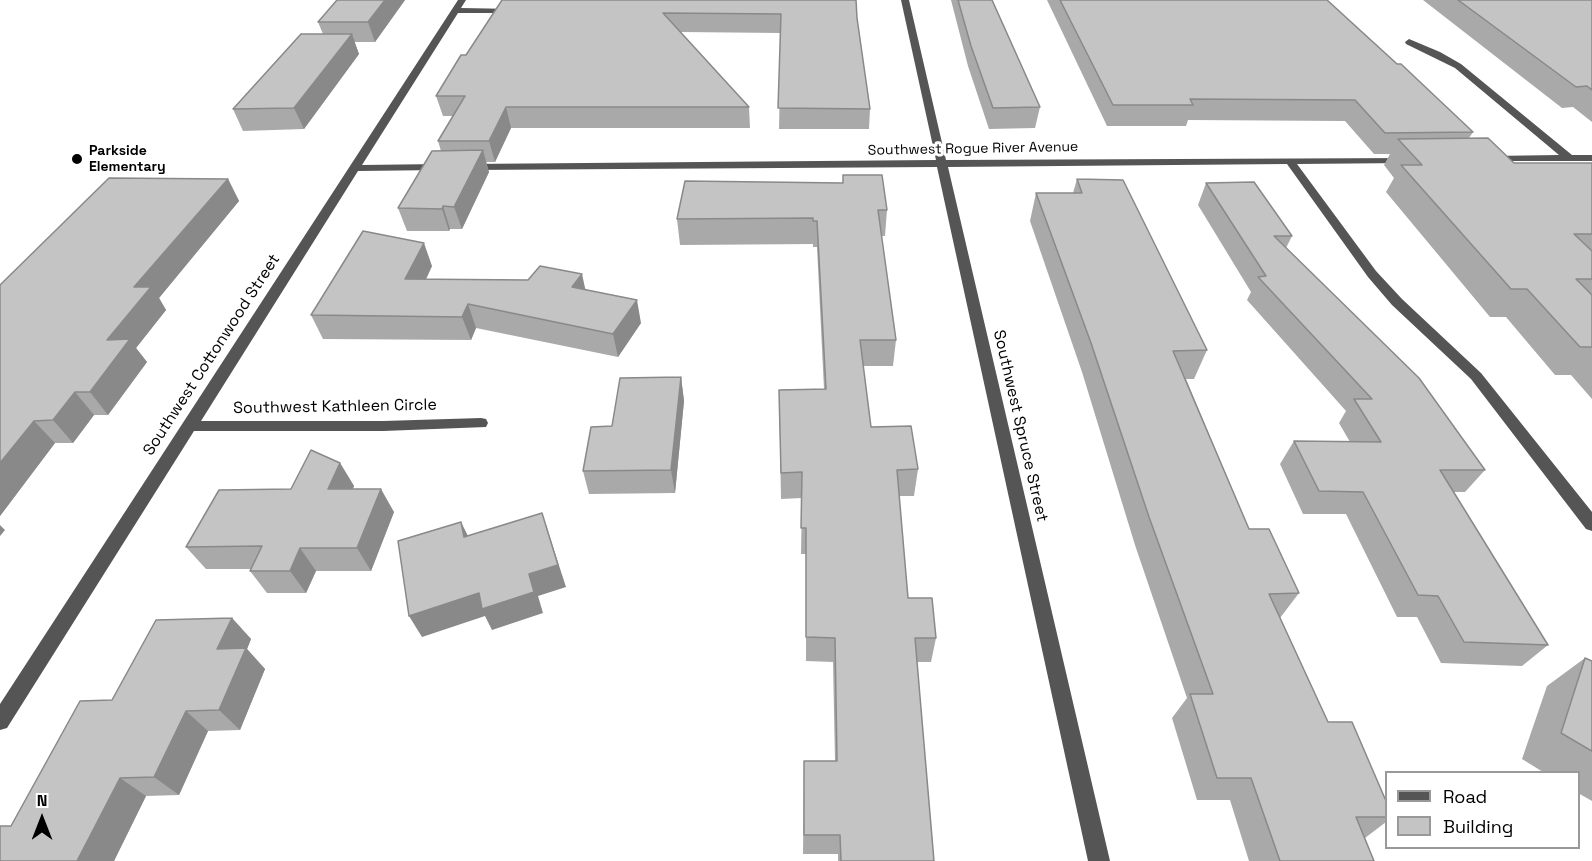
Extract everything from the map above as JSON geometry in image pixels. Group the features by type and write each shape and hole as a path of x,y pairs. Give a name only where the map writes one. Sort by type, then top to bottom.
{"street":[{"name":"Southwest Spruce Street","path":"905,0 1099,861"},
{"path":"459,5 525,11"},
{"name":"Southwest Cottonwood Street","path":"0,721 459,5"},
{"path":"1408,42 1458,66 1569,158"},
{"path":"1476,159 1592,158"},
{"name":"Southwest Rogue River Avenue","path":"462,167 1418,159"},
{"path":"1289,160 1372,274 1397,302 1476,376 1592,524"},
{"path":"354,168 450,167"},
{"name":"Southwest Kathleen Circle","path":"189,426 383,426 481,423"}],"building":[{"path":"337,0 385,0 368,22 318,22"},
{"path":"502,0 856,0 870,109 778,108 781,14 663,13 749,107 506,107 489,141 438,141 465,96 436,96 461,55 466,55"},
{"path":"958,0 992,0 1040,107 993,108 971,46"},
{"path":"1060,0 1327,0 1397,64 1401,64 1473,132 1385,133 1355,100 1190,99 1193,105 1113,105"},
{"path":"1458,0 1592,0 1592,90 1587,86 1576,87"},
{"path":"301,34 352,34 294,108 233,109"},
{"path":"1488,138 1514,163 1592,163 1592,234 1574,234 1592,251 1592,279 1576,279 1592,295 1592,347 1580,347 1527,289 1511,289 1401,165 1422,165 1398,139"},
{"path":"483,150 454,207 398,208 432,151"},
{"path":"843,175 882,175 887,210 878,210 896,340 860,340 871,427 911,426 918,469 897,470 908,598 932,598 936,638 915,638 934,861 841,861 840,835 804,835 804,761 837,761 835,638 806,637 806,528 801,528 802,472 781,473 779,390 826,389 817,221 813,221 813,218 677,219 685,181 843,183"},
{"path":"109,178 228,179 134,287 151,287 107,340 130,339 90,392 75,392 53,420 34,421 0,463 0,285"},
{"path":"1077,179 1123,180 1207,350 1173,351 1249,529 1269,529 1299,593 1269,594 1328,722 1352,722 1385,799 1385,817 1356,817 1374,861 1280,861 1251,778 1217,778 1190,694 1213,694 1149,517 1091,343 1036,193 1082,193"},
{"path":"1254,182 1292,236 1274,236 1419,378 1485,470 1440,470 1548,645 1464,642 1438,596 1418,595 1363,492 1319,491 1294,441 1381,442 1354,399 1372,399 1258,277 1266,276 1206,183"},
{"path":"363,231 424,243 405,279 528,280 540,266 582,274 572,287 637,300 613,334 468,304 462,317 311,315"},
{"path":"681,377 671,470 583,471 591,427 612,426 620,378"},
{"path":"311,450 340,463 328,489 381,489 357,548 300,548 290,571 250,571 262,546 186,547 219,490 291,489"},
{"path":"542,513 558,565 529,574 534,592 482,609 479,593 409,616 398,541 461,522 464,537"},
{"path":"232,618 217,649 246,648 219,710 186,711 154,777 120,778 77,861 0,861 0,826 11,826 80,701 112,700 156,620"},
{"path":"1585,658 1592,661 1592,751 1561,733"}],"place":[{"name":"Parkside Elementary","path":"77,159"}]}
